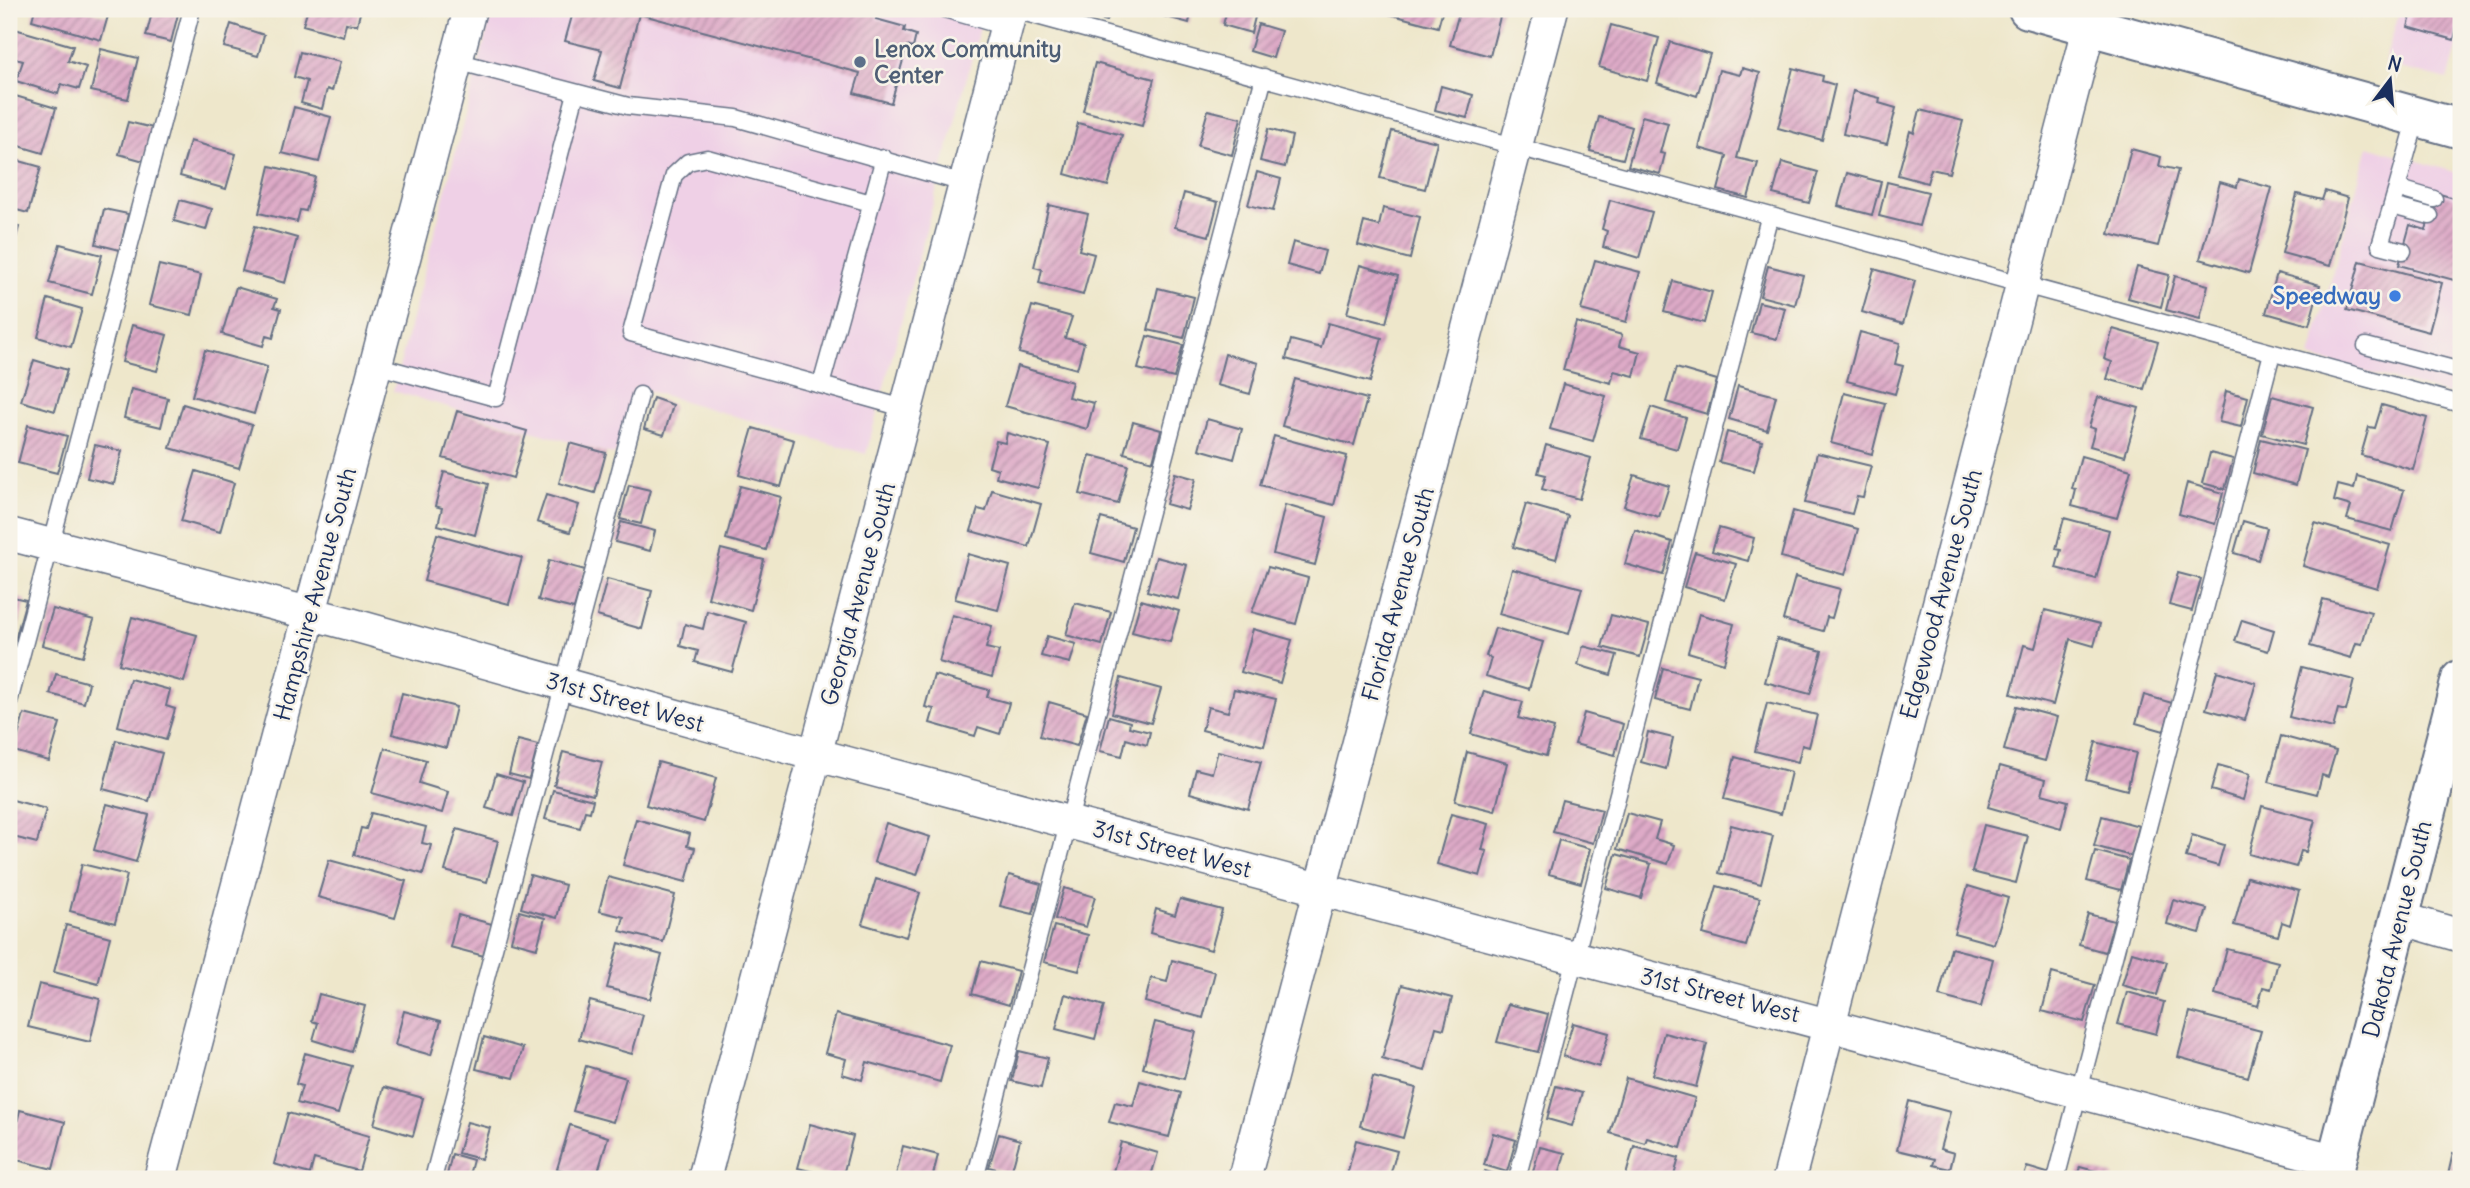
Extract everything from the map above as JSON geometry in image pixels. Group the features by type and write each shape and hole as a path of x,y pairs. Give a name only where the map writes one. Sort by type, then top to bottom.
{"street":[{"name":"Hampshire Avenue South","path":"160,1179 470,9"},
{"name":"Florida Avenue South","path":"1244,1179 1552,9"},
{"path":"2028,9 2092,17 2461,129"},
{"name":"Georgia Avenue South","path":"704,1179 967,184 1009,15"},
{"name":"Edgewood Avenue South","path":"1789,1179 2092,17"},
{"name":"31st Street West","path":"9,534 310,613 1068,822 2078,1091 2335,1170"},
{"name":"Dakota Avenue South","path":"2335,1170 2461,679"},
{"path":"2400,918 2461,936"}],"lane":[{"path":"9,702 192,9"},
{"path":"943,9 1009,15 1264,77 1769,218 2461,404"},
{"path":"456,61 628,106 736,118 884,158 967,184"},
{"path":"975,1179 1264,77"},
{"path":"375,365 496,398 576,93"},
{"path":"2403,250 2380,245 2417,117"},
{"path":"871,203 696,157 674,175 631,333 906,409"},
{"path":"821,385 884,158"},
{"path":"2397,188 2434,199"},
{"path":"2392,206 2430,216"},
{"path":"1517,1179 1769,218"},
{"path":"2366,346 2460,366"},
{"path":"2056,1179 2272,353"},
{"path":"433,1179 640,395"}],"shaded area":[{"path":"493,9 985,9 866,454 635,387 615,455 393,391"},
{"path":"2400,9 2461,9 2461,35 2448,80 2384,64"},
{"path":"2368,146 2461,174 2461,398 2310,357"}],"building":[{"path":"35,9 84,9 108,16 101,40 32,20"},
{"path":"153,9 179,10 171,42 146,36"},
{"path":"308,9 361,9 357,25 346,23 343,36 303,25"},
{"name":"Lenox Community Center","path":"574,9 879,9 876,19 905,27 904,31 916,35 913,48 907,46 891,103 854,93 860,73 639,14 620,88 594,81 602,50 565,41"},
{"path":"1075,9 1110,9 1107,21 1074,12"},
{"path":"1165,9 1192,9 1189,23 1163,16"},
{"path":"1227,9 1257,9 1251,33 1223,25"},
{"path":"1386,9 1443,9 1438,27 1385,13"},
{"path":"1460,9 1502,9 1490,56 1450,45"},
{"path":"2413,9 2461,9 2454,40 2408,27"},
{"path":"231,24 264,35 258,56 224,47"},
{"path":"1258,24 1281,31 1273,58 1250,51"},
{"path":"1611,25 1659,38 1647,81 1599,67"},
{"path":"15,29 73,46 68,61 86,67 79,89 61,84 58,94 16,81 23,61 9,57"},
{"path":"1670,42 1710,54 1697,96 1657,83"},
{"path":"101,49 138,58 128,99 91,91"},
{"path":"300,52 340,62 332,91 327,89 322,109 301,103 307,81 294,77"},
{"path":"1095,63 1154,79 1142,126 1083,111"},
{"path":"1742,68 1760,73 1737,158 1758,163 1748,198 1718,190 1727,156 1699,148 1719,70 1740,75"},
{"path":"1793,68 1823,76 1822,81 1835,85 1822,140 1778,128"},
{"path":"1441,86 1473,95 1467,118 1435,110"},
{"path":"1853,91 1880,98 1879,103 1896,108 1887,144 1843,134"},
{"path":"12,95 56,108 43,153 9,143"},
{"path":"294,107 331,117 319,162 282,153"},
{"path":"1208,110 1241,118 1232,155 1198,146"},
{"path":"1920,110 1963,121 1949,173 1931,169 1927,183 1898,175 1910,131 1914,133"},
{"path":"1642,116 1668,123 1660,153 1665,154 1660,174 1628,166"},
{"path":"1599,117 1632,127 1623,159 1590,151"},
{"path":"128,122 153,128 144,161 119,154"},
{"path":"1078,123 1122,135 1108,186 1065,174"},
{"path":"1268,129 1292,136 1285,167 1260,161"},
{"path":"1392,131 1437,142 1425,189 1380,178"},
{"path":"190,141 236,154 226,189 180,176"},
{"path":"2131,149 2161,157 2159,166 2178,170 2158,246 2109,234"},
{"path":"9,158 41,167 28,213 9,208"},
{"path":"1782,162 1818,172 1809,203 1773,194"},
{"path":"270,166 315,177 306,211 300,210 297,222 259,213"},
{"path":"1257,172 1281,179 1273,211 1248,205"},
{"path":"1847,173 1881,182 1872,215 1838,206"},
{"path":"2239,179 2272,188 2249,273 2200,259 2220,182 2237,187"},
{"path":"1887,182 1928,192 1919,226 1879,216"},
{"path":"2325,191 2348,198 2330,266 2282,253 2297,194 2322,200"},
{"path":"1184,193 1218,202 1209,236 1175,227"},
{"name":"Speedway","path":"2436,193 2461,200 2461,282 2399,265 2410,225 2426,230"},
{"path":"180,200 212,209 206,230 174,221"},
{"path":"1610,200 1652,212 1639,258 1603,247 1607,231 1602,229"},
{"path":"1049,205 1088,214 1079,250 1094,254 1083,295 1039,283 1042,269 1034,267"},
{"path":"1383,208 1420,217 1410,259 1358,245 1364,222 1379,226"},
{"path":"104,209 128,214 120,250 96,244"},
{"path":"9,225 19,227 10,260 9,260"},
{"path":"255,226 297,238 285,283 242,271"},
{"path":"1293,242 1325,251 1319,274 1287,265"},
{"path":"60,244 102,255 92,294 49,283"},
{"path":"1595,260 1640,272 1626,322 1581,310"},
{"name":"Speedway","path":"2360,261 2442,283 2429,332 2347,310"},
{"path":"159,265 201,275 192,315 149,305"},
{"path":"1360,265 1398,276 1386,323 1347,313"},
{"path":"1768,266 1803,275 1795,305 1760,296"},
{"path":"2137,267 2169,275 2161,307 2128,298"},
{"path":"1874,269 1915,281 1903,324 1862,312"},
{"path":"2277,273 2320,285 2309,325 2266,313"},
{"path":"2175,276 2208,285 2200,319 2166,310"},
{"path":"1673,281 1712,292 1704,323 1664,312"},
{"path":"236,287 277,299 274,307 281,309 273,338 266,336 263,346 222,334"},
{"path":"1158,288 1194,297 1184,338 1148,330"},
{"path":"48,299 82,309 71,347 38,337"},
{"path":"1759,302 1785,308 1777,339 1751,333"},
{"path":"1032,306 1072,317 1065,338 1084,343 1077,369 1019,353"},
{"path":"1576,322 1622,335 1619,346 1640,352 1634,376 1614,371 1611,383 1563,370"},
{"path":"1328,323 1382,338 1370,382 1286,359 1291,340 1321,348"},
{"path":"132,325 167,335 157,371 122,362"},
{"path":"2113,329 2158,342 2144,389 2107,379 2112,362 2104,359"},
{"path":"1860,332 1900,343 1895,364 1903,366 1895,394 1847,381"},
{"path":"1147,336 1183,345 1174,378 1138,369"},
{"path":"205,350 267,367 254,414 192,396"},
{"path":"1225,354 1258,363 1250,394 1217,385"},
{"path":"34,360 67,370 55,411 21,401"},
{"path":"1017,366 1072,382 1068,397 1094,403 1087,429 1005,406"},
{"path":"1676,368 1717,380 1707,414 1666,402"},
{"path":"1295,379 1367,399 1354,445 1282,426"},
{"path":"1563,384 1606,396 1593,441 1550,429"},
{"path":"1738,386 1776,396 1767,430 1729,419"},
{"path":"131,389 168,398 161,427 124,418"},
{"path":"2226,391 2248,397 2241,427 2219,422"},
{"path":"1844,393 1885,403 1872,454 1831,443"},
{"path":"2272,396 2313,407 2303,445 2262,434"},
{"path":"2098,397 2139,408 2125,456 2090,446 2095,429 2089,427"},
{"path":"653,398 673,405 664,435 644,429"},
{"path":"183,404 252,425 239,468 170,448"},
{"path":"2382,405 2427,418 2413,470 2361,455 2369,427 2375,428"},
{"path":"1651,407 1686,418 1677,449 1641,439"},
{"path":"457,411 527,431 513,478 443,458"},
{"path":"1207,419 1242,429 1234,459 1199,449"},
{"path":"1133,422 1161,430 1153,461 1124,453"},
{"path":"28,425 67,436 57,473 18,463"},
{"path":"753,428 794,440 781,487 739,475"},
{"path":"1727,432 1762,441 1754,471 1719,462"},
{"path":"1007,433 1050,445 1038,488 996,477 998,469 989,466 996,441 1005,443"},
{"path":"1274,436 1347,456 1334,505 1260,485"},
{"path":"2261,439 2305,450 2296,485 2253,473"},
{"path":"570,443 606,453 595,493 559,483"},
{"path":"95,445 122,451 114,484 87,478"},
{"path":"1546,445 1591,458 1579,499 1542,489 1546,475 1538,473"},
{"path":"1817,453 1871,466 1863,497 1857,496 1852,514 1805,503"},
{"path":"2210,453 2233,459 2225,489 2202,483"},
{"path":"1090,455 1128,465 1118,504 1080,494"},
{"path":"2081,456 2131,470 2117,518 2072,506 2076,490 2072,489"},
{"path":"196,471 234,483 220,532 181,521"},
{"path":"444,472 488,484 475,535 438,525 442,508 435,506"},
{"path":"1175,473 1196,479 1187,510 1166,504"},
{"path":"1634,475 1669,486 1659,517 1624,506"},
{"path":"2357,476 2404,490 2392,531 2347,519 2351,506 2334,501 2338,485 2354,489"},
{"path":"2187,483 2223,493 2215,524 2179,514"},
{"path":"629,485 650,490 641,524 620,519"},
{"path":"740,486 781,497 766,550 726,539"},
{"path":"992,490 1041,504 1029,547 971,531 978,509 986,511"},
{"path":"546,495 579,505 570,532 537,522"},
{"path":"1526,504 1568,516 1556,559 1513,547"},
{"path":"1285,505 1327,517 1315,565 1273,554"},
{"path":"1793,511 1858,529 1845,575 1781,557"},
{"path":"1101,518 1133,527 1124,562 1091,553"},
{"path":"2064,518 2109,530 2096,579 2056,568 2061,550 2056,549"},
{"path":"2243,521 2267,528 2258,560 2234,553"},
{"path":"621,522 655,531 650,551 615,542"},
{"path":"2315,523 2390,545 2377,588 2303,566"},
{"path":"1719,528 1754,538 1748,561 1712,551"},
{"path":"1635,530 1672,542 1663,575 1625,564"},
{"path":"437,534 522,558 509,604 424,581"},
{"path":"721,549 764,560 751,610 708,598"},
{"path":"1695,552 1736,564 1725,599 1684,587"},
{"path":"968,554 1010,566 998,610 955,599"},
{"path":"1156,557 1187,565 1178,599 1147,591"},
{"path":"549,560 585,570 574,609 538,600"},
{"path":"1268,567 1308,578 1296,624 1252,612"},
{"path":"1512,569 1582,588 1569,634 1499,614"},
{"path":"2178,573 2201,579 2192,611 2169,605"},
{"path":"1795,577 1840,589 1832,618 1827,617 1823,631 1783,620"},
{"path":"607,579 652,591 642,629 597,616"},
{"path":"9,596 26,600 15,640 9,638"},
{"path":"2323,599 2371,612 2362,644 2356,643 2351,658 2310,646"},
{"path":"1141,600 1179,611 1170,642 1132,632"},
{"path":"1075,603 1111,612 1102,645 1066,635"},
{"path":"53,609 94,620 83,656 42,645"},
{"path":"2045,610 2100,624 2094,646 2070,639 2053,705 2011,694 2024,645 2035,648"},
{"path":"707,611 746,622 732,672 695,662 698,651 680,646 685,624 703,629"},
{"path":"1699,614 1734,624 1724,663 1688,652"},
{"path":"952,615 992,626 986,648 999,651 992,677 939,662"},
{"path":"1611,615 1649,625 1640,657 1602,647"},
{"path":"132,617 197,635 184,682 119,664"},
{"path":"2242,620 2274,630 2268,651 2235,641"},
{"path":"1495,628 1543,642 1529,689 1486,676 1491,658 1486,656"},
{"path":"1253,629 1292,640 1280,683 1241,672"},
{"path":"1047,636 1076,644 1070,663 1041,656"},
{"path":"1777,639 1822,651 1810,694 1765,682"},
{"path":"1583,646 1617,655 1611,675 1578,665"},
{"path":"2302,667 2354,680 2346,711 2338,709 2333,728 2289,717"},
{"path":"1663,668 1698,677 1690,709 1655,700"},
{"path":"2217,671 2256,683 2245,720 2206,709"},
{"path":"56,674 89,683 84,703 50,694"},
{"path":"934,675 989,690 987,697 1009,703 1000,734 978,727 975,736 930,723 934,709 925,707"},
{"path":"1121,678 1161,689 1151,723 1112,713"},
{"path":"130,679 170,690 166,706 175,709 166,740 118,726"},
{"path":"1234,689 1276,699 1264,746 1202,730 1208,707 1228,712"},
{"path":"1484,691 1523,702 1518,718 1554,728 1546,756 1471,734"},
{"path":"402,693 456,707 446,748 392,734"},
{"path":"2144,695 2172,703 2164,731 2136,723"},
{"path":"1049,702 1087,713 1077,746 1040,736"},
{"path":"1767,703 1817,715 1809,747 1802,745 1798,762 1755,751"},
{"path":"2016,706 2057,717 2045,761 2004,750"},
{"path":"1584,713 1623,724 1615,755 1575,744"},
{"path":"24,714 60,723 49,761 14,751"},
{"path":"1109,716 1130,722 1129,727 1150,732 1147,745 1126,739 1122,756 1100,751"},
{"path":"1648,732 1673,738 1666,769 1641,762"},
{"path":"2281,736 2336,751 2328,777 2322,775 2317,794 2269,782"},
{"path":"116,740 162,753 149,801 103,789"},
{"path":"518,740 538,745 529,779 509,774"},
{"path":"2096,742 2136,753 2127,790 2086,779"},
{"path":"385,748 426,760 419,783 448,792 442,813 372,793"},
{"path":"1218,751 1261,762 1248,809 1190,793 1196,769 1212,773"},
{"path":"563,752 602,762 593,795 554,785"},
{"path":"1467,752 1507,763 1495,811 1455,801"},
{"path":"1735,757 1791,772 1781,814 1724,799"},
{"path":"658,762 716,778 704,822 646,805"},
{"path":"2218,765 2250,774 2243,800 2211,790"},
{"path":"2000,766 2046,779 2042,794 2068,801 2061,828 1988,807"},
{"path":"496,774 523,782 513,816 486,808"},
{"path":"553,790 593,800 590,812 585,811 580,828 545,819"},
{"path":"9,799 46,809 37,843 9,836"},
{"path":"1562,800 1602,810 1593,843 1553,832"},
{"path":"107,804 149,815 136,862 94,850"},
{"path":"2262,806 2315,820 2306,852 2301,851 2296,867 2249,854"},
{"path":"371,813 426,827 422,843 431,845 423,874 354,855 361,828 366,829"},
{"path":"1627,813 1660,822 1655,839 1674,845 1668,864 1617,849"},
{"path":"1451,814 1489,824 1482,850 1487,851 1480,876 1437,864"},
{"path":"2102,816 2139,826 2131,856 2094,846"},
{"path":"636,819 690,834 687,846 695,848 686,882 623,865"},
{"path":"886,823 930,837 917,875 874,862"},
{"path":"1731,825 1773,836 1761,884 1719,873"},
{"path":"1984,825 2028,836 2016,883 1972,872"},
{"path":"457,829 498,841 487,882 445,871"},
{"path":"2192,835 2224,845 2218,866 2186,857"},
{"path":"1559,840 1590,849 1581,883 1549,874"},
{"path":"2095,851 2129,860 2121,890 2087,881"},
{"path":"1616,854 1651,864 1641,898 1606,888"},
{"path":"329,860 406,881 395,918 318,897"},
{"path":"82,864 127,875 115,923 70,911"},
{"path":"530,875 565,885 557,918 521,908"},
{"path":"1009,875 1041,884 1033,914 1000,906"},
{"path":"608,877 675,895 663,942 620,931 624,917 599,911"},
{"path":"2247,877 2299,891 2290,925 2282,922 2278,936 2234,925"},
{"path":"876,879 920,893 906,937 862,924"},
{"path":"1717,886 1760,898 1746,946 1703,934"},
{"path":"1968,886 2008,898 1994,944 1954,933"},
{"path":"1064,888 1095,897 1086,927 1055,919"},
{"path":"1180,899 1222,910 1211,950 1150,933 1156,909 1175,915"},
{"path":"2173,900 2207,909 2200,933 2167,924"},
{"path":"519,911 545,918 537,948 511,941"},
{"path":"2088,914 2114,921 2105,952 2079,945"},
{"path":"458,915 492,924 484,956 450,947"},
{"path":"66,925 110,937 98,984 54,972"},
{"path":"1054,926 1088,935 1079,971 1044,962"},
{"path":"619,943 662,955 650,999 607,988"},
{"path":"1951,948 1993,959 1981,1007 1939,996"},
{"path":"2227,949 2278,962 2271,989 2263,987 2258,1006 2215,994"},
{"path":"2132,952 2167,962 2157,995 2122,985"},
{"path":"1172,960 1215,972 1203,1018 1145,1002 1151,978 1167,982"},
{"path":"981,961 1018,971 1009,1005 972,994"},
{"path":"2052,973 2095,985 2084,1022 2042,1011"},
{"path":"39,984 100,999 90,1042 28,1027"},
{"path":"1402,985 1452,998 1444,1029 1436,1027 1425,1071 1382,1059"},
{"path":"2127,992 2164,1002 2156,1034 2118,1024"},
{"path":"319,994 365,1006 352,1052 313,1040 318,1023 312,1021"},
{"path":"1065,994 1104,1006 1095,1039 1056,1029"},
{"path":"590,1001 643,1015 632,1054 579,1039"},
{"path":"1508,1004 1548,1014 1538,1052 1497,1042"},
{"path":"404,1011 441,1021 431,1055 395,1045"},
{"path":"2190,1012 2261,1031 2248,1077 2178,1057"},
{"path":"836,1014 950,1045 940,1082 867,1062 862,1080 842,1074 846,1059 825,1053"},
{"path":"1155,1022 1196,1032 1184,1079 1143,1068"},
{"path":"1573,1023 1609,1033 1599,1067 1563,1056"},
{"path":"1664,1033 1707,1044 1696,1087 1652,1075"},
{"path":"484,1037 523,1048 514,1078 476,1069"},
{"path":"1019,1051 1048,1058 1041,1088 1012,1081"},
{"path":"305,1053 352,1066 338,1114 297,1103 302,1086 296,1084"},
{"path":"586,1066 626,1078 613,1122 573,1111"},
{"path":"1373,1077 1416,1088 1403,1138 1360,1126"},
{"path":"1626,1078 1695,1098 1681,1148 1647,1138 1645,1143 1610,1133"},
{"path":"1140,1081 1181,1093 1169,1137 1109,1122 1115,1102 1133,1106"},
{"path":"1556,1086 1582,1093 1572,1126 1547,1119"},
{"path":"384,1087 423,1098 413,1136 374,1124"},
{"path":"1909,1101 1950,1112 1940,1149 1954,1153 1950,1169 1933,1165 1935,1159 1897,1150"},
{"path":"20,1110 65,1122 53,1169 9,1158"},
{"path":"288,1113 369,1136 359,1171 314,1159 310,1174 274,1164"},
{"path":"467,1122 490,1128 481,1159 458,1153"},
{"path":"810,1124 853,1136 842,1179 798,1168"},
{"path":"570,1125 608,1137 596,1179 557,1169"},
{"path":"1493,1133 1516,1140 1507,1172 1484,1165"},
{"path":"999,1134 1020,1140 1011,1173 989,1167"},
{"path":"1356,1140 1397,1151 1391,1172 1416,1179 1346,1179"},
{"path":"1121,1142 1158,1153 1150,1179 1111,1179"},
{"path":"903,1146 938,1155 932,1179 895,1179"},
{"path":"1634,1146 1679,1158 1673,1179 1625,1179"},
{"path":"1540,1147 1565,1153 1558,1179 1531,1179"},
{"path":"2453,1153 2461,1155 2461,1179 2447,1179"},
{"path":"452,1154 473,1160 468,1179 446,1179"},
{"path":"2027,1167 2047,1173 2045,1179 2023,1179"},
{"path":"2080,1167 2114,1176 2113,1179 2076,1179"},
{"path":"9,1171 34,1179 9,1179"},
{"path":"1485,1171 1510,1179 1482,1179"}],"place":[{"name":"Lenox Community Center","path":"860,62"},
{"name":"Speedway","path":"2395,296"}]}
